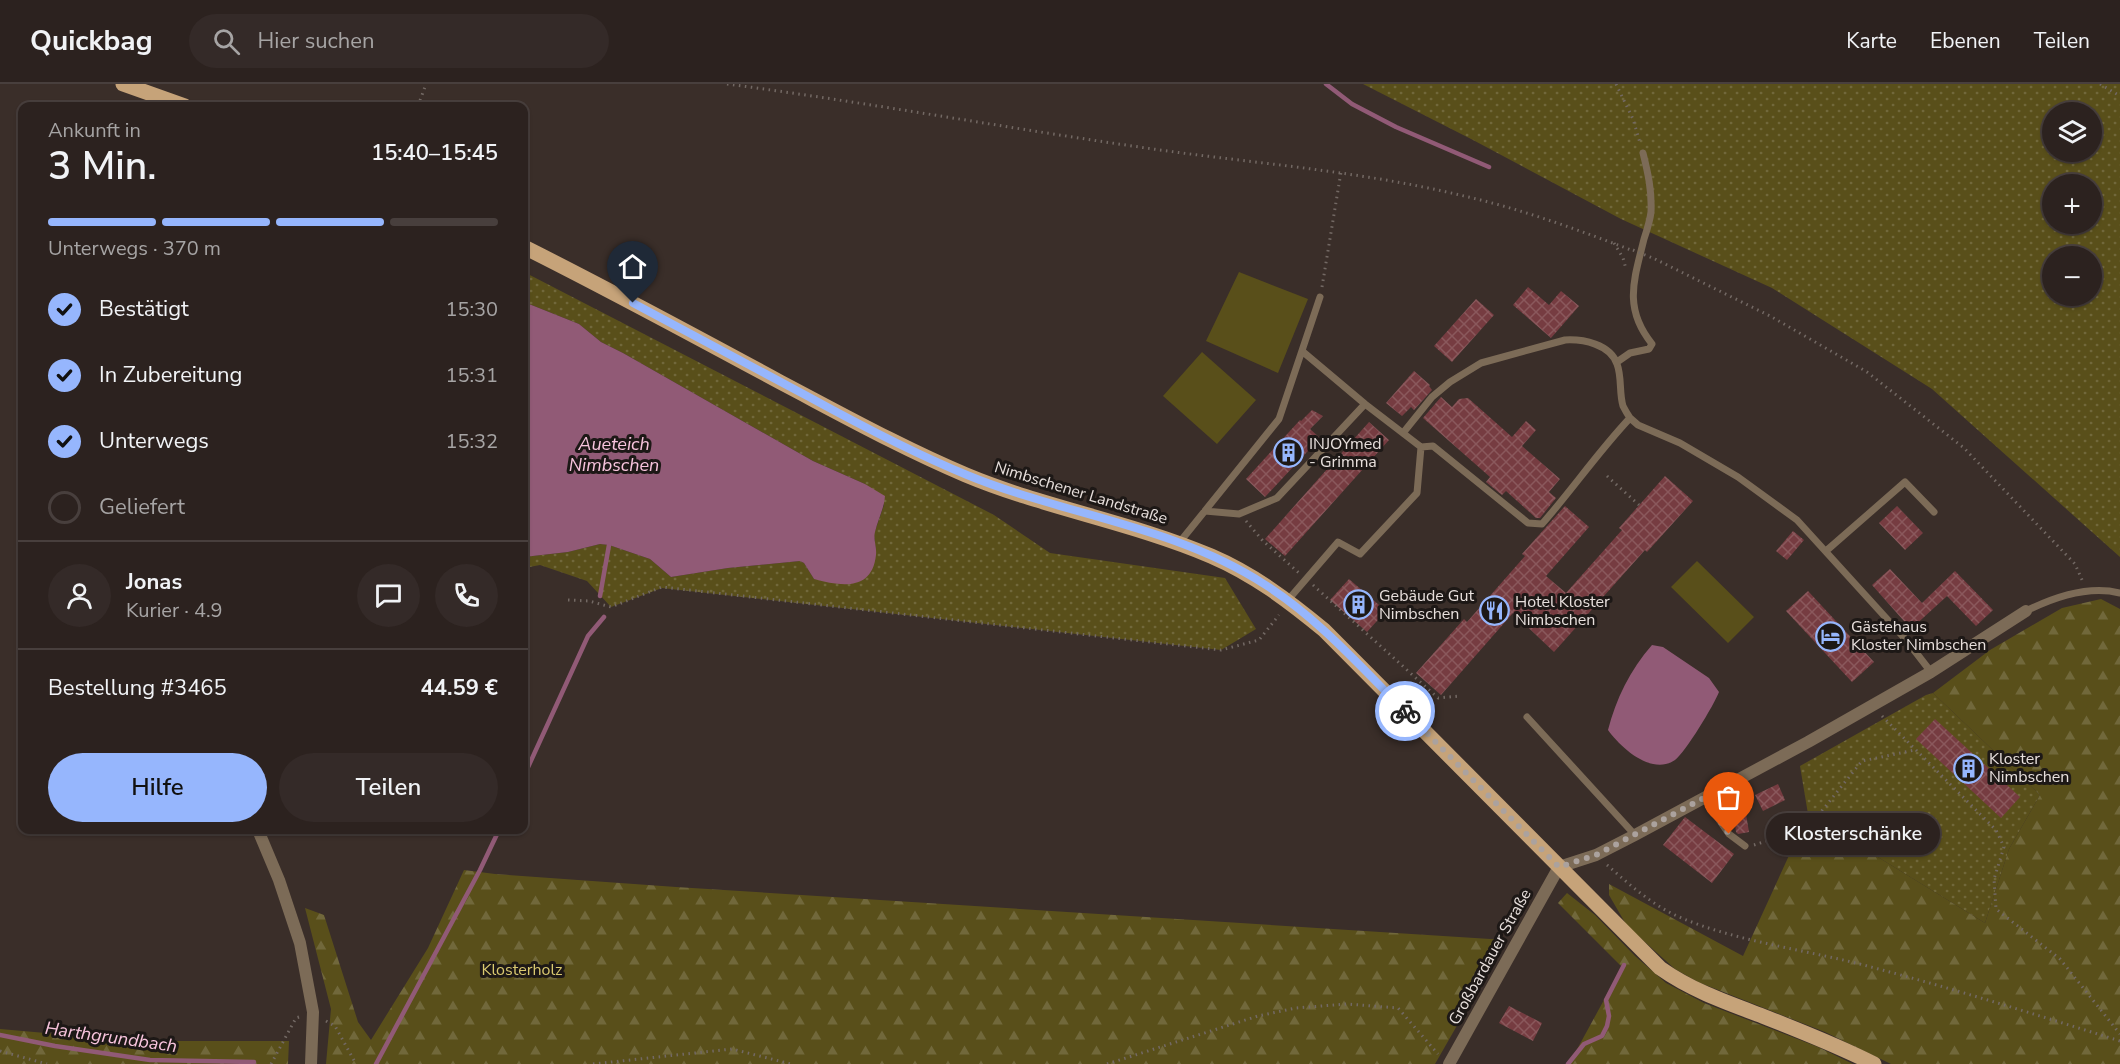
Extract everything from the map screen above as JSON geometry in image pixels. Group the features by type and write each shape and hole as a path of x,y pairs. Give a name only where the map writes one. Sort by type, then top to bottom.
{"main road":[{"path":"123,84 174,102"},
{"name":"Nimbschener Landstraße","path":"528,249 591,280 865,427 966,475 1018,495 1179,543 1213,557 1263,583 1324,630 1660,968 1695,989 1821,1039 1874,1064"}],"street":[{"path":"1559,867 1596,855 1872,707 1932,672 2026,611"},
{"path":"260,834 279,880 300,943 313,1012 310,1064"},
{"name":"Großbardauer Straße","path":"1445,1060 1559,867"}],"lane":[{"path":"1617,362 1630,353 1649,349 1652,344 1635,316 1632,295 1651,214 1650,181 1643,153"},
{"path":"1179,543 1279,418 1320,297"},
{"path":"1403,434 1432,397 1450,382 1481,363 1565,340 1579,339 1605,350 1617,362 1623,406 1630,418 1638,425 1680,443 1738,477 1797,520 1907,641 1932,672"},
{"path":"1302,351 1403,434 1421,447 1433,446 1528,523 1542,524 1630,418"},
{"path":"1205,511 1239,514 1277,498 1365,404"},
{"path":"1288,600 1338,542 1360,554 1417,494 1421,447"},
{"path":"1826,551 1905,482 1935,512"},
{"path":"2026,611 2051,598 2087,592 2120,593"},
{"path":"1527,717 1635,835"},
{"path":"1704,798 1729,834 1745,846"}],"path":[{"path":"419,102 426,84"},
{"path":"727,84 1245,162 1341,172 1463,195 1536,215 1633,250 1770,316 1876,379 1964,448 2075,564 2087,592"},
{"path":"1616,84 1633,119 1643,153"},
{"path":"2100,84 2120,96"},
{"path":"1320,297 1341,172"},
{"path":"1614,243 1623,258 1624,268 1634,280"},
{"path":"1607,476 1639,506"},
{"path":"1239,514 1263,541 1438,698 1460,696"},
{"path":"568,600 589,601 611,607 662,588 1221,650 1259,640 1271,627 1288,600"},
{"path":"1872,707 1996,830 2004,847 1994,879 1996,909 2060,959 2120,1034"},
{"path":"1745,846 1762,844 1804,830 1862,761 1915,750"},
{"path":"1596,855 1633,888 1677,916 1726,933 1869,966 2120,1041"},
{"path":"1107,1064 1258,1016 1296,1008 1347,1004 1398,1008 1445,1060"},
{"path":"271,1064 296,1018 313,1012 334,1026 356,1064"},
{"path":"593,1064 732,1049 791,1064"},
{"path":"0,1051 47,1064"}],"green space":[{"path":"1363,84 2120,84 2120,557 1932,389 1772,288 1621,219"},
{"path":"1239,272 1308,299 1278,373 1206,341"},
{"path":"528,274 994,515 1050,553 1225,578 1256,629 1221,650 662,588 611,607 587,581 540,565 528,567 528,557 568,552 600,544 650,559 671,577 728,568 800,561 804,563 814,579 876,553 874,534 884,505 865,484 813,461 601,342 579,324 528,304"},
{"path":"1202,352 1256,400 1217,444 1163,396"},
{"path":"1697,561 1754,617 1728,643 1671,587"},
{"path":"2101,599 2120,609 2120,1064 1891,1064 1825,1032 1698,982 1675,969 1627,926 1609,895 1609,884 1743,956 1808,814 1985,923 2009,849 2040,795 1933,693 1990,650 2062,608"},
{"path":"1933,693 2040,795 2009,849 1985,923 1808,814 1800,766"},
{"name":"Klosterholz","path":"464,870 676,887 1506,940 1435,1064 326,1064 331,1009 305,908 324,915 358,1022 371,1040 428,948"},
{"path":"1567,893 1595,915 1635,956 1666,983 1704,1003 1818,1047 1853,1064 1569,1064 1622,967 1558,903"},
{"path":"0,1029 136,1041 289,1041 288,1064 0,1064"}],"water":[{"name":"Aueteich Nimbschen","path":"528,304 579,324 601,342 813,461 865,484 885,496 876,527 876,555 873,567 861,581 853,584 814,579 804,563 800,561 728,568 671,577 650,559 609,545 600,544 568,552 528,557"},
{"path":"1652,645 1663,647 1709,678 1719,692 1706,717 1680,756 1666,764 1657,765 1629,752 1608,730 1625,685 1637,664"}],"building":[{"path":"1528,287 1549,305 1561,291 1579,306 1551,338 1513,305"},
{"path":"1476,299 1494,315 1452,362 1434,346"},
{"path":"1414,371 1430,385 1432,390 1414,410 1411,407 1402,416 1386,403"},
{"path":"1441,397 1452,407 1459,399 1468,398 1512,437 1526,421 1536,430 1522,446 1560,479 1549,492 1556,498 1540,518 1536,518 1506,491 1502,495 1486,482 1490,477 1423,418"},
{"name":"INJOYmed - Grimma","path":"1312,410 1323,416 1310,429 1320,438 1265,497 1246,479"},
{"path":"1369,422 1389,440 1285,556 1265,539"},
{"path":"1665,476 1693,501 1647,552 1645,550 1554,652 1513,613 1441,695 1416,673 1464,619 1467,622 1525,556 1522,554 1565,506 1589,527 1546,576 1566,593 1622,530 1619,528"},
{"path":"1897,506 1923,533 1905,550 1879,523"},
{"path":"1793,531 1804,540 1787,560 1776,551"},
{"path":"1890,569 1922,603 1955,571 1993,610 1976,626 1947,596 1911,629 1872,585"},
{"name":"Gebäude Gut Nimbschen","path":"1349,579 1386,611 1367,632 1330,600"},
{"name":"Gästehaus Kloster Nimbschen","path":"1808,591 1874,662 1852,682 1786,611"},
{"name":"Kloster Nimbschen","path":"1935,719 2020,797 2001,818 1916,739"},
{"path":"1778,784 1785,800 1763,811 1755,795"},
{"path":"1746,814 1749,832 1738,834 1734,816"},
{"path":"1685,817 1734,854 1712,883 1663,845"},
{"path":"1509,1006 1542,1023 1533,1041 1499,1023"}],"waterway":[{"path":"1326,84 1352,104 1396,127 1489,167"},
{"path":"600,596 609,545"},
{"path":"528,767 588,636 604,617"},
{"path":"376,1064 497,834"},
{"path":"1568,1064 1584,1044 1602,1036 1609,1016 1606,1000 1624,965"},
{"name":"Harthgrundbach","path":"0,1035 55,1046 150,1060 254,1062"}],"way so far":[{"path":"1405,711 1559,867 1596,855 1704,798 1729,834"}],"place":[{"name":"INJOYmed - Grimma","path":"1288,453"},
{"name":"Gebäude Gut Nimbschen","path":"1358,605"},
{"name":"Hotel Kloster Nimbschen","path":"1494,611"},
{"name":"Gästehaus Kloster Nimbschen","path":"1830,636"},
{"name":"Kloster Nimbschen","path":"1968,768"},
{"name":"Klosterschänke","path":"1729,834"}],"route":[{"path":"633,303 865,427 966,475 1018,495 1179,543 1213,557 1263,583 1324,630 1405,711"}]}
